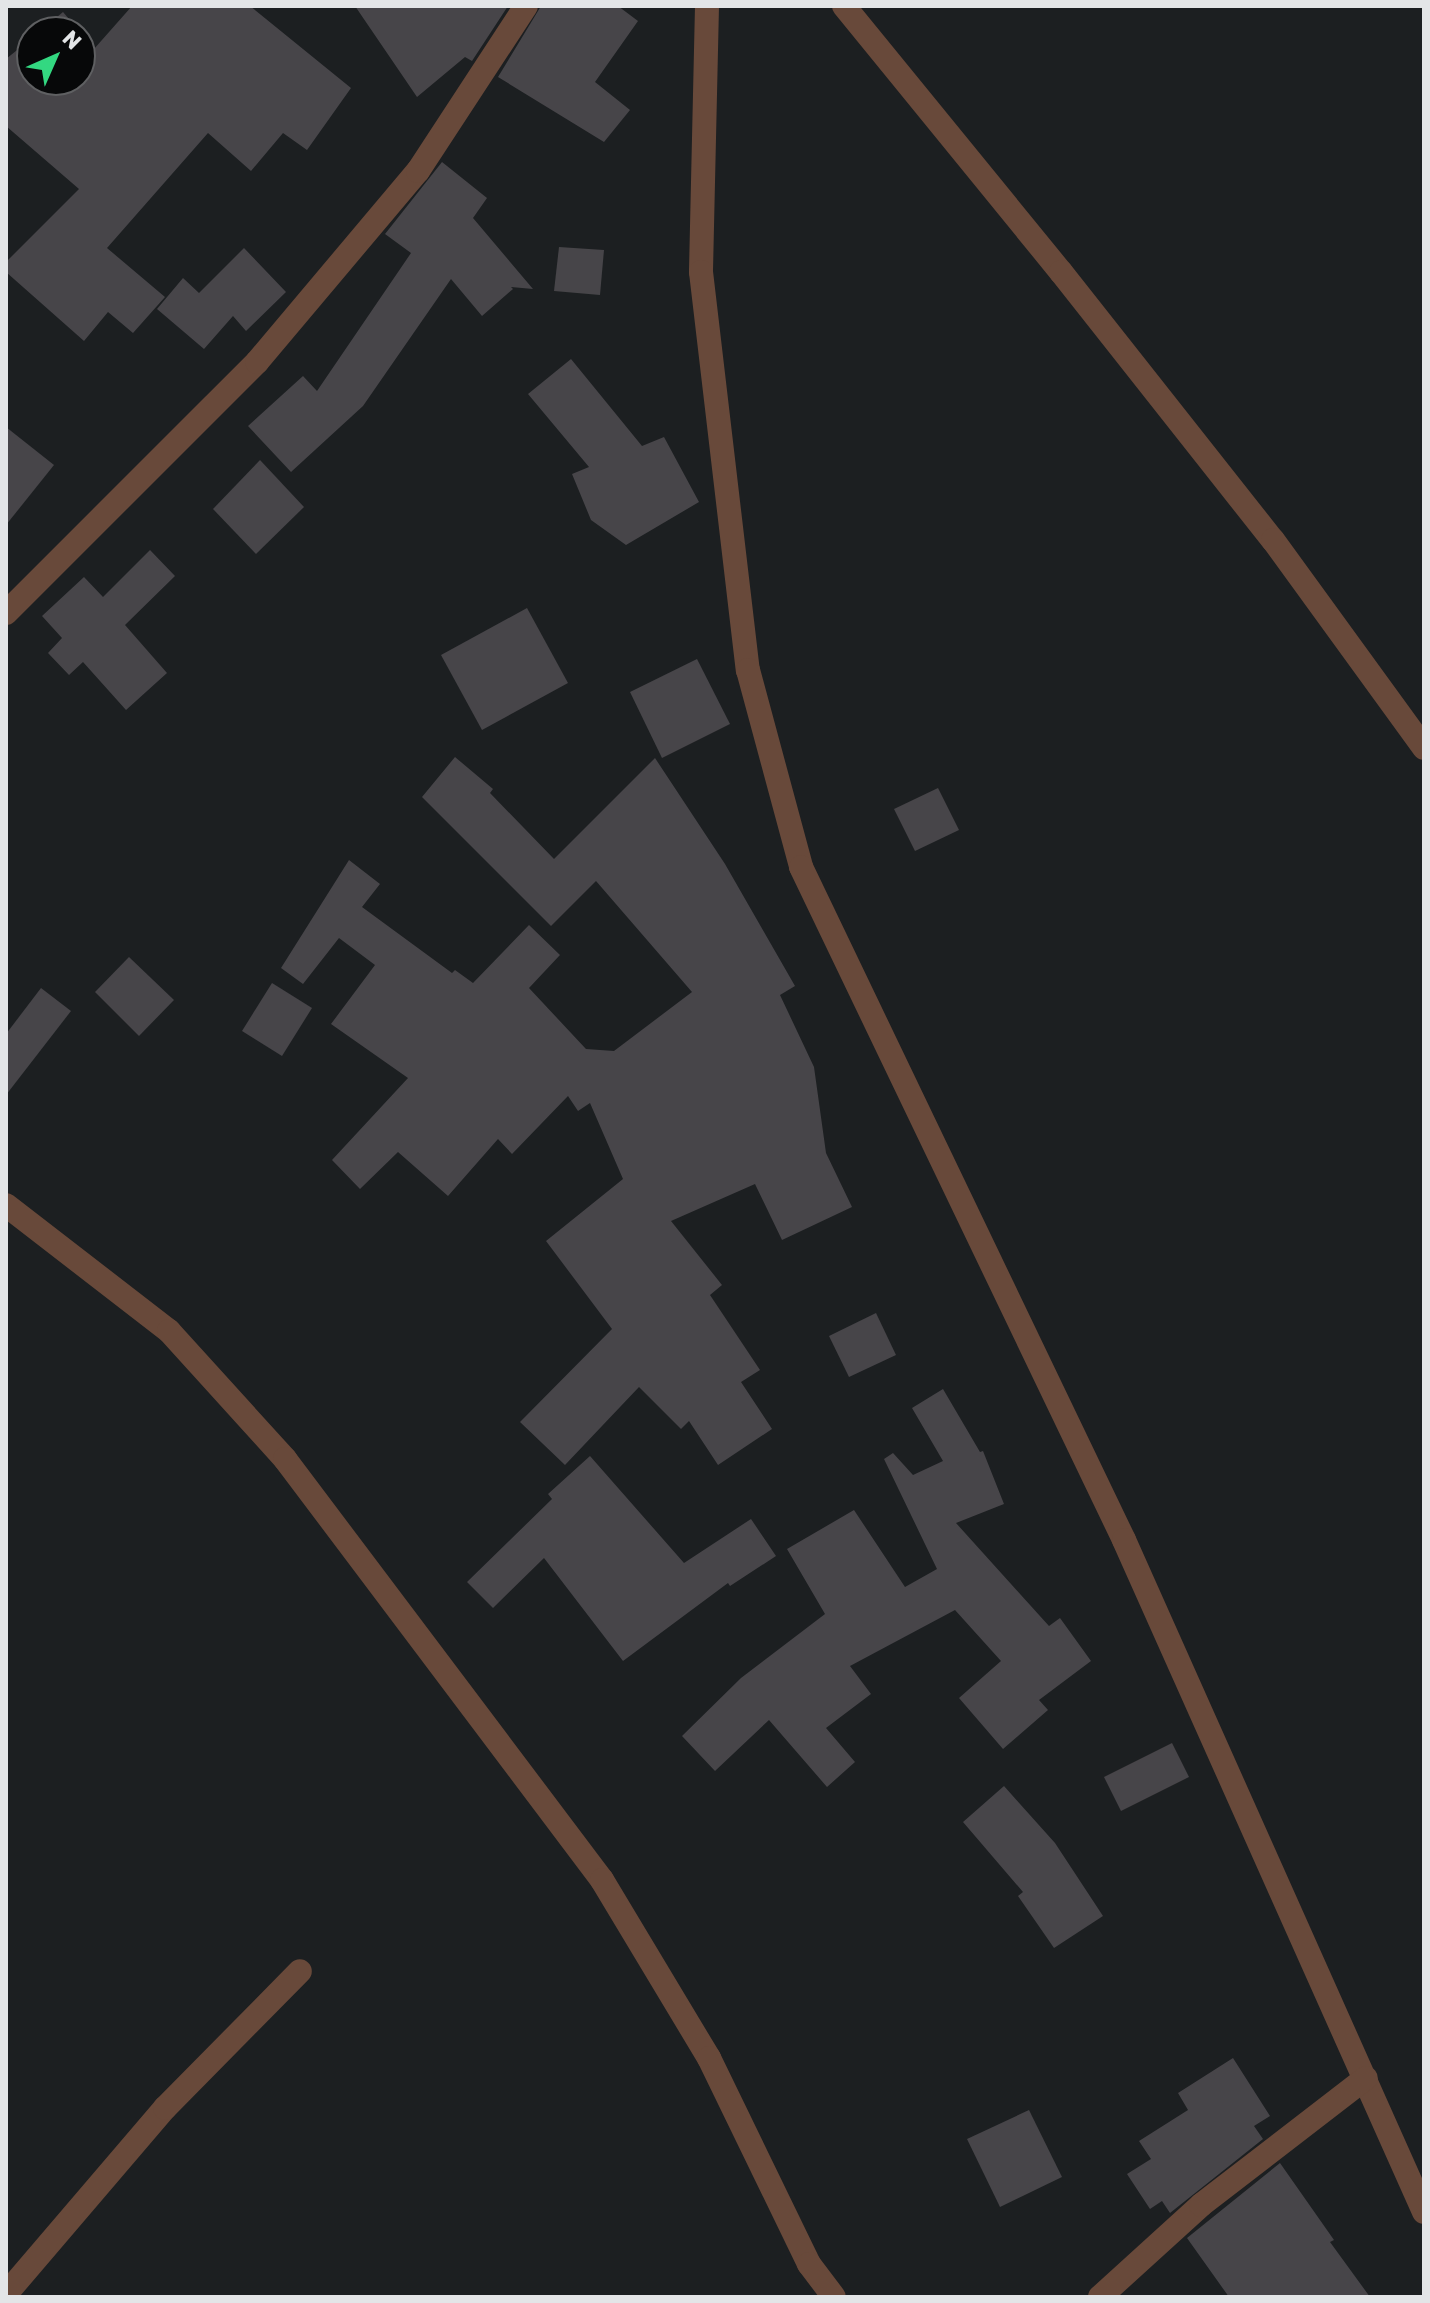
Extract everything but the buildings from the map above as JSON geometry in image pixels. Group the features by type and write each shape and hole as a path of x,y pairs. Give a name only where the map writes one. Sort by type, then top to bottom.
{"street":[{"path":"6,613 257,362 418,171 526,6"},
{"path":"707,6 701,272 748,670 801,867 1124,1540 1424,2212"},
{"path":"844,6 1061,272 1273,540 1424,748"},
{"path":"6,1205 169,1331 285,1459 602,1880 709,2058 809,2264 834,2297"},
{"path":"6,2294 165,2108 300,1971"},
{"path":"1100,2297 1201,2205 1366,2078"}]}
